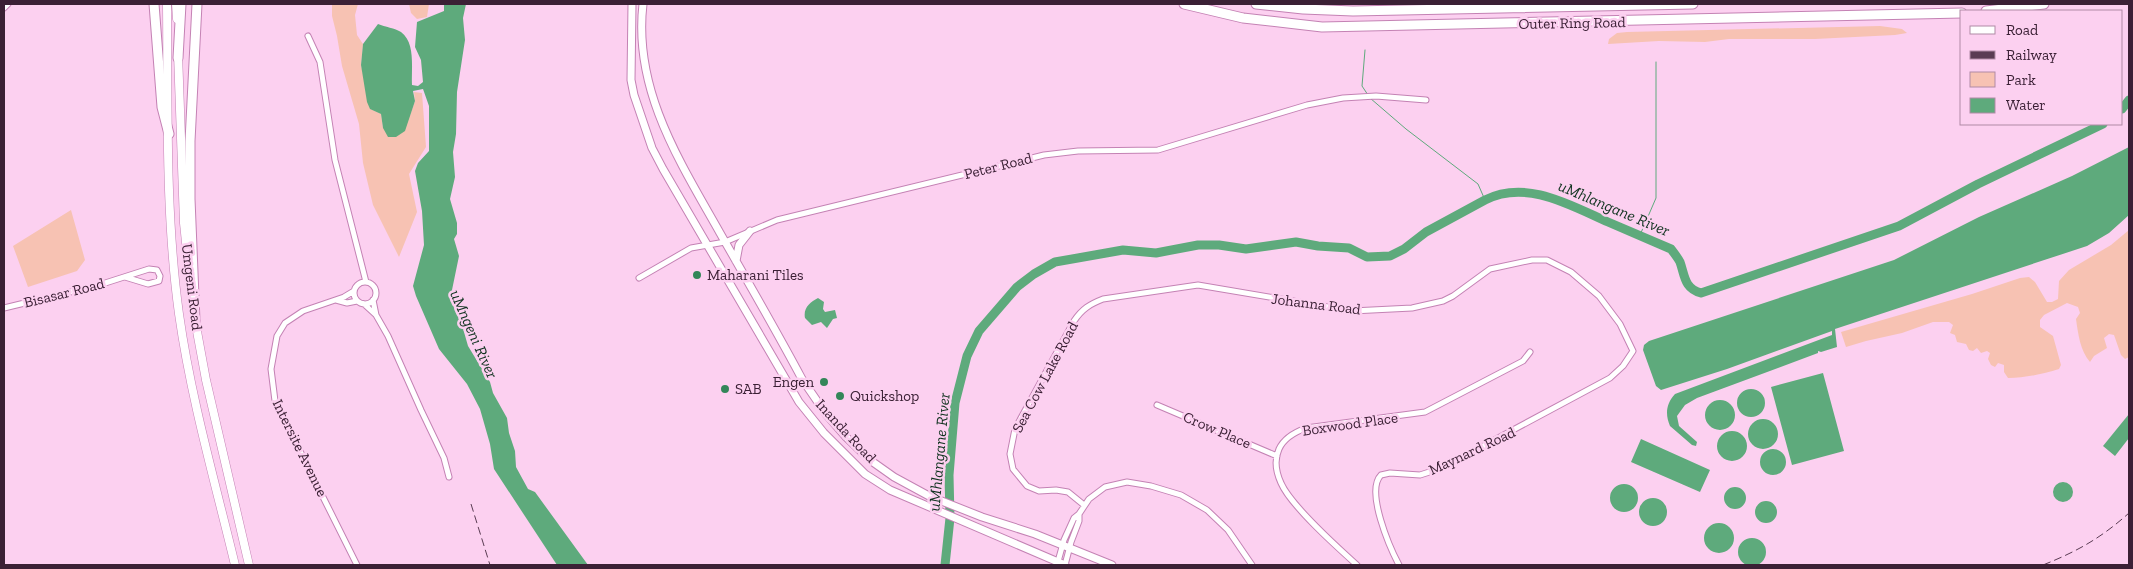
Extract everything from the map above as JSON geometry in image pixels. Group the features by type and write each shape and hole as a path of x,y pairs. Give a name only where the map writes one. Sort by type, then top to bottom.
{"highway":[{"path":"154,4 162,107 169,134"},
{"name":"Umgeni Road","path":"167,4 172,233 179,315 193,390 235,565"},
{"name":"Umgeni Road","path":"176,4 184,223 195,321 208,389 249,565"},
{"path":"178,58 181,4"},
{"path":"195,321 190,199 197,4"},
{"name":"Outer Ring Road","path":"1184,4 1250,19 1322,27 1350,28 1960,13"},
{"name":"Outer Ring Road","path":"1256,4 1302,9 1353,11 1693,4"},
{"path":"1994,10 2044,4"}],"main road":[{"name":"Inanda Road","path":"632,4 631,80 641,118 659,162 706,245 808,414 865,474 890,490 1061,565"},
{"name":"Inanda Road","path":"644,4 642,29 644,58 655,106 663,129 802,379 826,414 870,460 894,477 928,496 1112,565"},
{"path":"736,261 739,245 750,231"}],"street":[{"path":"4,8 8,4"},
{"path":"308,36 320,62 335,160 366,282"},
{"name":"Peter Road","path":"639,278 690,248 726,242 777,220 1044,155 1078,151 1158,150 1307,105 1343,98 1376,96 1426,100"},
{"name":"Johanna Road","path":"1155,291 1198,285 1352,311 1412,308 1443,301 1490,269 1532,260 1547,260 1571,272 1599,296 1620,324 1633,351"},
{"name":"Bisasar Road","path":"4,308 154,269 158,271 160,276 159,280 151,284 125,277"},
{"path":"376,316 373,300 376,291 372,285 366,282 357,285 354,291 357,301 364,304 376,316 388,336 420,410 444,458 450,478"},
{"name":"Intersite Avenue","path":"354,291 336,300 303,311 281,327 273,351 272,384 275,401 357,565"},
{"name":"Sea Cow Lake Road","path":"1084,505 1068,492 1056,490 1039,491 1027,486 1021,480 1011,462 1012,436 1022,414 1085,307 1103,299 1155,291"},
{"name":"Intersite Avenue","path":"336,300 347,303 357,301"},
{"path":"364,304 373,300"},
{"name":"Maynard Road","path":"1399,565 1385,535 1377,500 1376,484 1381,475 1390,472 1424,474 1454,462 1610,378 1623,366 1633,351"},
{"name":"Boxwood Place","path":"1276,456 1286,440 1299,430 1425,412 1523,361 1530,352"},
{"name":"Crow Place","path":"1157,405 1276,456"},
{"path":"1276,456 1278,476 1285,491 1358,565"},
{"path":"1061,565 1066,547 1079,521 1079,514 1084,505 1099,490 1119,483 1134,482 1182,496 1214,515 1228,530 1252,565"}],"green space":[{"path":"332,4 358,4 355,15 357,35 363,44 361,65 371,109 381,114 383,128 410,115 415,101 414,92 422,93 426,147 409,174 417,212 399,257 373,205 363,163 359,124 342,66 332,16"},
{"path":"409,4 429,4 427,17 417,19 411,13"},
{"path":"1880,26 1902,29 1907,33 1815,39 1729,39 1705,42 1659,41 1608,44 1609,39 1617,33 1627,32"},
{"path":"71,210 85,260 77,271 28,287 13,246"},
{"path":"2129,230 2129,357 2125,359 2121,355 2114,335 2109,334 2104,338 2107,348 2094,356 2090,362 2084,353 2079,336 2076,319 2080,313 2078,307 2067,303 2044,315 2040,320 2040,327 2053,336 2061,365 2059,369 2047,373 2008,378 2004,372 2004,365 1998,363 1995,367 1991,365 1988,359 1990,353 1987,351 1981,353 1977,348 1973,351 1969,350 1966,344 1957,342 1955,335 1950,333 1953,325 1949,322 1933,322 1902,333 1846,347 1841,332 2020,278 2029,277 2035,282 2047,302 2052,302 2058,299 2059,281 2069,270 2111,245"}],"water":[{"path":"444,4 466,4 463,18 465,40 457,92 456,134 453,152 455,177 450,199 457,223 457,234 454,239 459,256 452,290 468,346 490,382 493,393 507,418 509,433 515,451 516,467 528,489 535,492 588,565 557,565 494,469 490,444 480,409 467,384 439,349 413,286 424,245 422,211 415,171 418,163 429,151 429,106 423,89 413,91 415,101 405,131 396,137 388,137 383,128 381,114 370,109 367,102 361,65 363,44 378,24 401,32 406,37 411,49 412,85 418,86 423,82 421,60 415,47 417,22 444,11"},
{"path":"2129,147 2129,215 2109,233 2087,246 1835,329 1837,347 1821,352 1818,351 1818,353 1697,398 1685,405 1677,416 1679,426 1697,442 1696,446 1692,445 1670,426 1667,409 1675,394 1832,335 1832,331 1727,369 1661,390 1656,386 1643,350 1644,345 1649,341 1894,260 1979,217 2072,176"},
{"path":"818,298 824,302 823,309 825,312 835,310 837,318 833,319 827,328 821,322 812,325 805,318 805,311 808,306"},
{"path":"1823,373 1844,451 1792,465 1771,387"},
{"path":"1751,389 1761,393 1765,403 1761,413 1751,417 1741,413 1737,403 1741,393"},
{"path":"1720,400 1726,401 1734,409 1734,421 1726,429 1720,430 1714,429 1706,421 1705,415 1706,409 1714,401"},
{"path":"2129,414 2129,438 2115,456 2103,446"},
{"path":"1763,419 1773,424 1778,434 1773,444 1763,449 1753,444 1748,434 1753,424"},
{"path":"1732,431 1738,432 1746,440 1746,452 1738,460 1732,461 1726,460 1718,452 1717,446 1718,440 1726,432"},
{"path":"1641,439 1710,470 1700,492 1631,462"},
{"path":"1773,449 1782,453 1786,462 1782,471 1773,475 1764,471 1760,462 1764,453"},
{"path":"2059,482 2067,482 2073,488 2073,496 2067,502 2059,502 2053,496 2053,488"},
{"path":"1624,484 1634,488 1638,498 1634,508 1624,512 1614,508 1610,498 1614,488"},
{"path":"1735,487 1743,490 1746,498 1743,506 1735,509 1727,506 1724,498 1727,490"},
{"path":"1653,498 1663,502 1667,512 1663,522 1653,526 1643,522 1639,512 1643,502"},
{"path":"1766,501 1774,504 1777,512 1774,520 1766,523 1758,520 1755,512 1758,504"},
{"path":"1719,523 1725,524 1733,532 1733,544 1725,552 1719,553 1713,552 1705,544 1704,538 1705,532 1713,524"},
{"path":"1752,538 1762,542 1766,552 1762,562 1752,566 1742,562 1738,552 1742,542"}],"waterway":[{"path":"1365,50 1362,86 1368,95"},
{"path":"1640,235 1656,198 1656,62"},
{"path":"1370,98 1406,129 1478,184 1485,200"},
{"name":"uMhlangane River","path":"2123,108 2129,100"},
{"name":"uMhlangane River","path":"945,565 950,518 949,475 955,403 967,356 979,331 1017,287 1034,274 1055,262 1123,250 1156,253 1198,245 1219,245 1246,249 1296,242 1349,248 1367,257 1390,256 1404,249 1426,232 1485,200 1500,194 1516,192 1532,193 1563,202 1671,249 1680,262 1688,285 1701,293 1899,226 1978,184 2101,125"}],"railway":[{"path":"471,504 490,565"},
{"path":"2043,565 2089,543 2109,530 2129,513"}],"place":[{"name":"Maharani Tiles","path":"697,275"},
{"name":"Engen","path":"824,382"},
{"name":"SAB","path":"725,389"},
{"name":"Quickshop","path":"840,396"}],"water label":[{"name":"uMngeni River","path":"474,334"}]}
